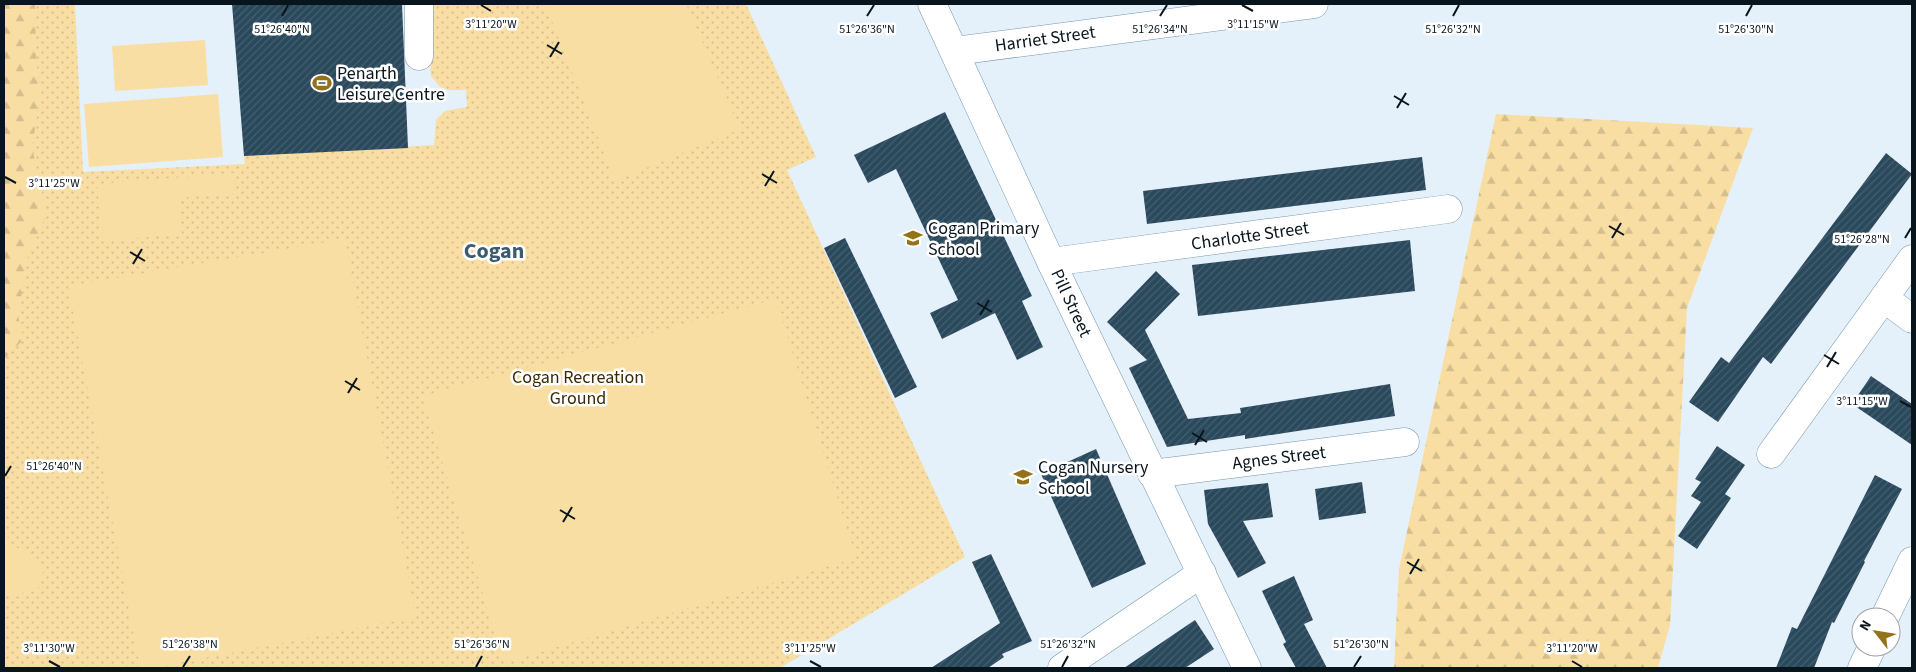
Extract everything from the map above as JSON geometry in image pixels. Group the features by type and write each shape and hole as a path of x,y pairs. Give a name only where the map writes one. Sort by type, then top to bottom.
{"street":[{"path":"418,56 419,4"},
{"name":"Pill Street","path":"932,4 1051,262 1247,668"},
{"name":"Harriet Street","path":"955,51 1314,4"},
{"name":"Charlotte Street","path":"1051,262 1448,209"},
{"path":"1771,454 1912,259"},
{"path":"1884,298 1912,319"},
{"name":"Agnes Street","path":"1152,474 1405,442"},
{"path":"1890,607 1912,561"},
{"path":"1062,668 1202,573"}],"green space":[{"name":"Cogan Recreation Ground","path":"4,4 75,4 83,172 245,164 244,156 434,145 436,120 445,111 467,107 466,90 449,90 440,87 431,76 427,4 746,4 816,157 787,170 965,557 780,668 4,668"},
{"path":"4,4 35,4 36,56 40,96 32,148 47,213 28,256 18,316 24,339 5,358"},
{"path":"545,4 686,4 740,129 615,181"},
{"path":"205,40 208,85 115,91 112,46"},
{"path":"218,94 223,157 89,167 84,104"},
{"path":"1496,114 1753,128 1687,308 1670,625 1658,668 1394,668 1399,569"},
{"path":"233,173 235,193 179,198 182,234 102,241 97,184"},
{"path":"345,239 416,617 152,668 140,668 68,286"},
{"path":"776,299 856,558 504,663 422,396"},
{"path":"4,528 10,543 45,566 37,591 7,595 4,598"}],"building":[{"name":"Penarth Leisure Centre","path":"232,4 402,4 408,148 244,156"},
{"path":"945,112 1032,296 1022,301 1043,347 1017,360 995,313 942,339 930,313 958,300 896,169 868,183 854,155"},
{"path":"1886,153 1912,174 1771,364 1763,357 1718,422 1689,402 1721,357 1729,363"},
{"path":"1422,157 1426,190 1147,224 1143,191"},
{"path":"845,238 917,387 895,398 824,248"},
{"path":"1410,240 1415,291 1198,316 1192,265"},
{"path":"1156,271 1180,294 1145,330 1188,419 1241,413 1240,408 1390,384 1395,416 1245,439 1245,435 1167,447 1129,368 1147,360 1107,322"},
{"path":"1871,376 1912,404 1912,445 1852,404"},
{"path":"1717,446 1745,465 1725,494 1731,498 1697,549 1678,536 1701,502 1691,496 1701,482 1695,479"},
{"path":"1096,449 1146,564 1092,588 1041,474"},
{"path":"1875,475 1902,489 1834,623 1832,622 1814,668 1776,668 1792,627 1797,629"},
{"path":"1362,482 1366,513 1319,520 1315,489"},
{"path":"1268,483 1273,517 1243,521 1266,563 1238,578 1208,524 1204,490"},
{"path":"991,554 1032,641 1002,654 1004,657 988,668 931,668 1000,623 972,562"},
{"path":"1294,576 1313,620 1304,624 1327,668 1296,668 1283,644 1286,642 1262,591"},
{"path":"1195,620 1214,649 1185,668 1124,668"}],"place":[{"name":"Penarth Leisure Centre","path":"322,83"},
{"name":"Cogan Primary School","path":"913,238"},
{"name":"Cogan Nursery School","path":"1023,477"}],"district":[{"name":"Cogan","path":"494,251"}]}
